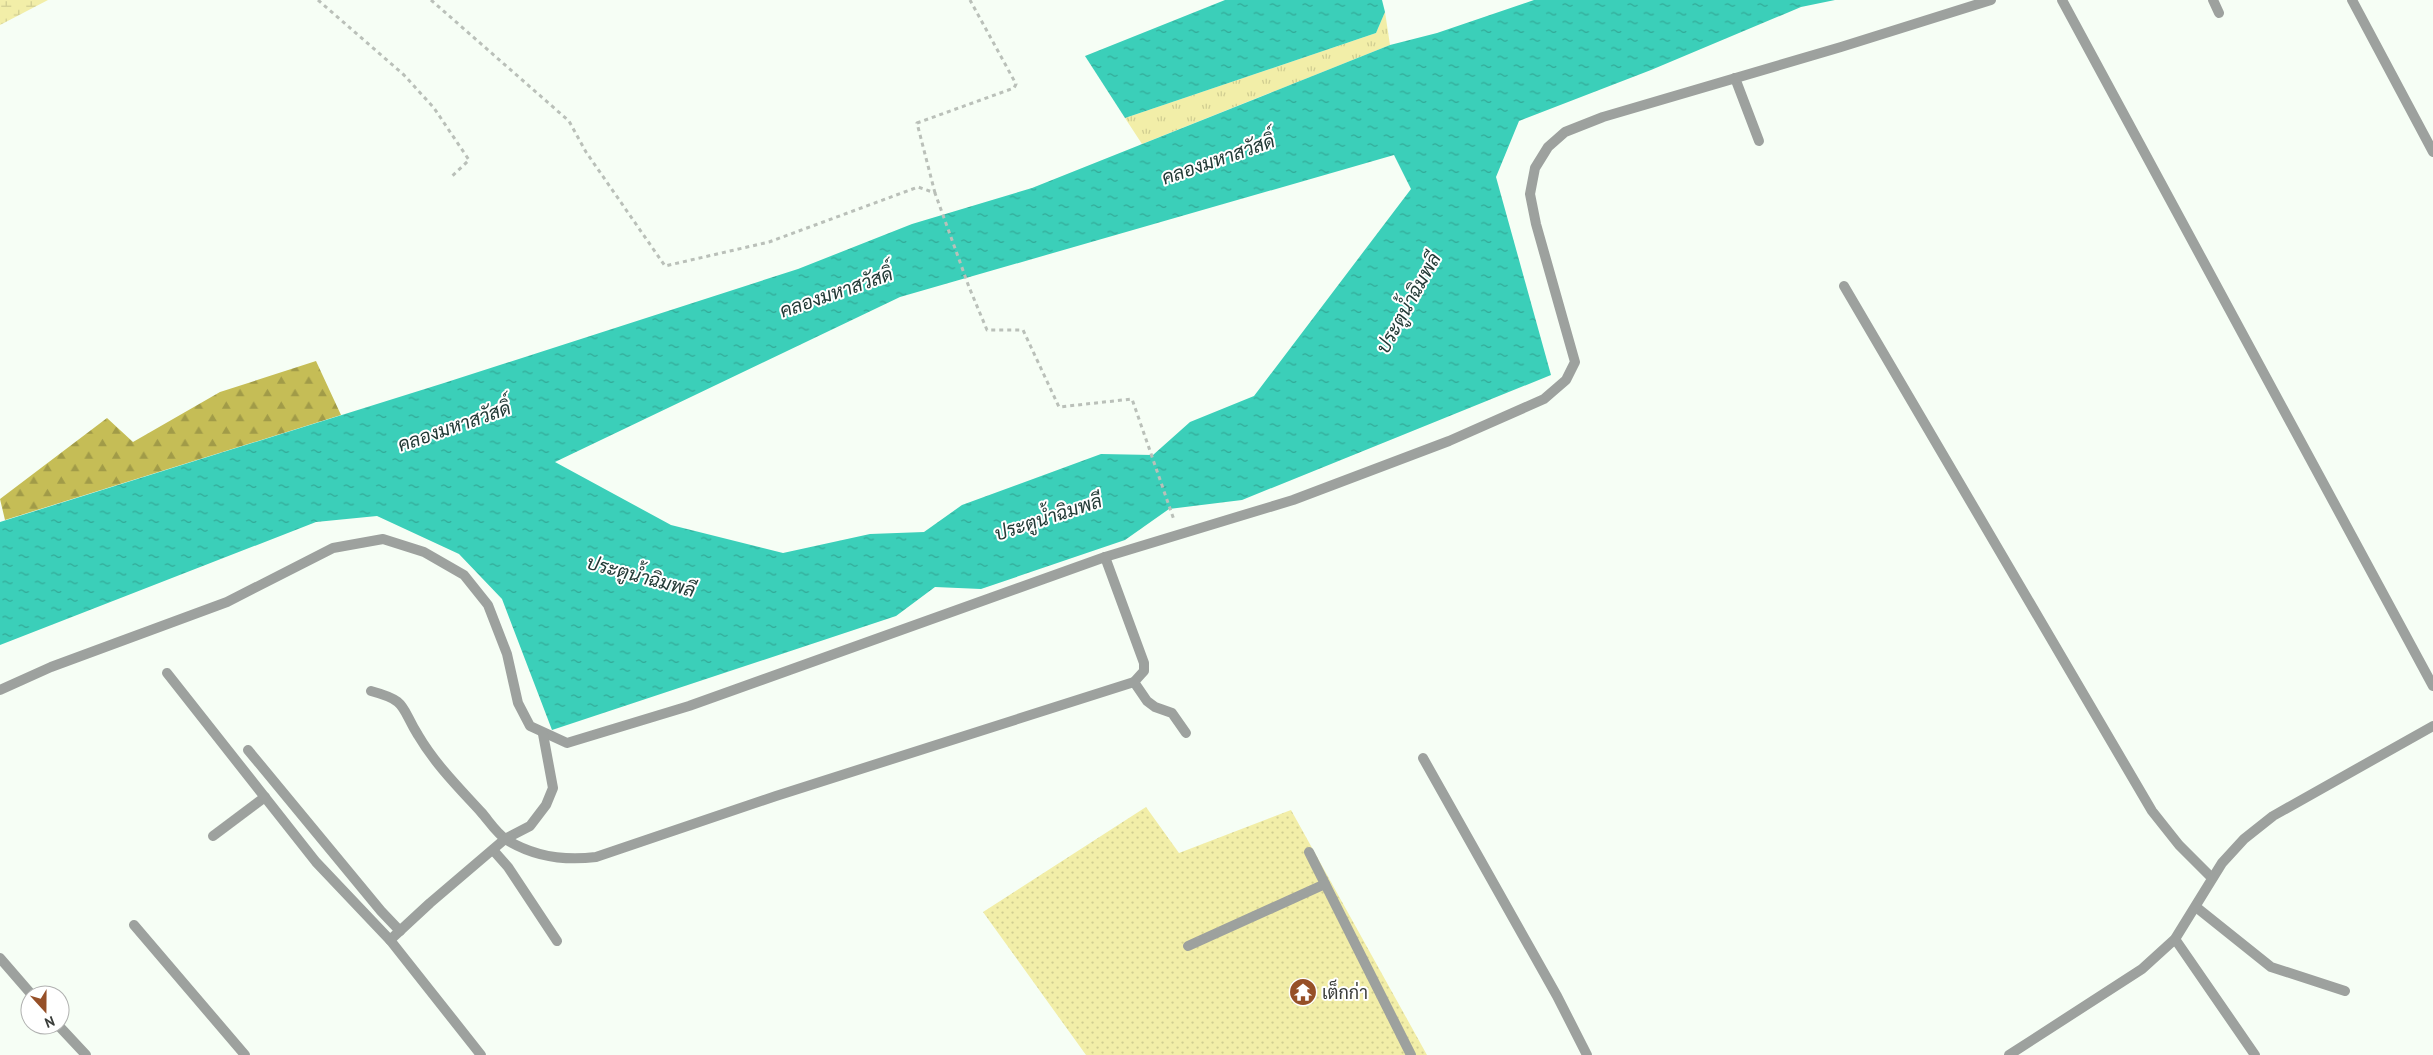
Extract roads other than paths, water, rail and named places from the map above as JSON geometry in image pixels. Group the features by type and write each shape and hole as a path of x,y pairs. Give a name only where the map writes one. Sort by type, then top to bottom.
{"street":[{"path":"0,690 51,667 227,602 333,548 383,539 424,552 464,575 488,605 507,654 518,703 530,726 567,743 689,706 1104,557 1293,500 1449,440 1544,399 1566,380 1575,362 1536,224 1530,194 1535,168 1548,147 1565,132 1603,117 1841,48 1991,0"},
{"path":"2062,0 2433,686"},
{"path":"2214,0 2219,13"},
{"path":"2352,0 2433,152"},
{"path":"1735,78 1759,141"},
{"path":"1844,286 2152,811 2179,845 2212,878"},
{"path":"371,692 392,697 407,711 418,735 456,786 505,839 549,858 573,860 596,857 795,790 1134,682 1139,679 1144,671 1144,663 1104,557"},
{"path":"167,673 316,862 390,940 481,1055"},
{"path":"1134,682 1147,700 1155,707 1172,713 1186,733"},
{"path":"2009,1055 2142,969 2174,938 2196,907 2212,878 2244,839 2273,816 2433,726"},
{"path":"390,940 505,839 530,826 546,805 553,788 544,734"},
{"path":"248,750 381,912 400,931"},
{"path":"1423,758 1557,996 1587,1055"},
{"path":"214,836 265,797"},
{"path":"493,850 508,867 558,941"},
{"path":"1309,852 1411,1055"},
{"path":"1188,946 1325,884"},
{"path":"2196,907 2271,967 2345,991"},
{"path":"134,925 245,1055"},
{"path":"2174,938 2255,1055"},
{"path":"0,958 23,985"},
{"path":"67,1035 86,1055"}],"water":[{"path":"1225,0 1382,0 1385,12 1376,33 1125,118 1085,56"},
{"path":"1534,0 1835,0 1801,7 1651,70 1519,121 1496,177 1551,375 1242,500 1169,509 1125,540 981,589 935,587 896,616 552,730 502,599 459,554 377,516 316,522 0,645 0,522 444,383 798,269 912,224 1032,188 1390,45 1437,33","holes":["1394,155 1411,189 1254,396 1190,422 1153,455 1101,454 962,505 924,532 870,534 783,553 671,525 555,462 900,297"]}],"place":[{"name":"เต็กก่า","path":"1303,992"}],"water label":[{"name":"คลองมหาสวัสดิ์","path":"1218,159"},
{"name":"คลองมหาสวัสดิ์","path":"836,292"},
{"name":"ประตูน้ำฉิมพลี","path":"1408,303"},
{"name":"คลองมหาสวัสดิ์","path":"454,426"},
{"name":"ประตูน้ำฉิมพลี","path":"1048,517"},
{"name":"ประตูน้ำฉิมพลี","path":"641,576"}]}
